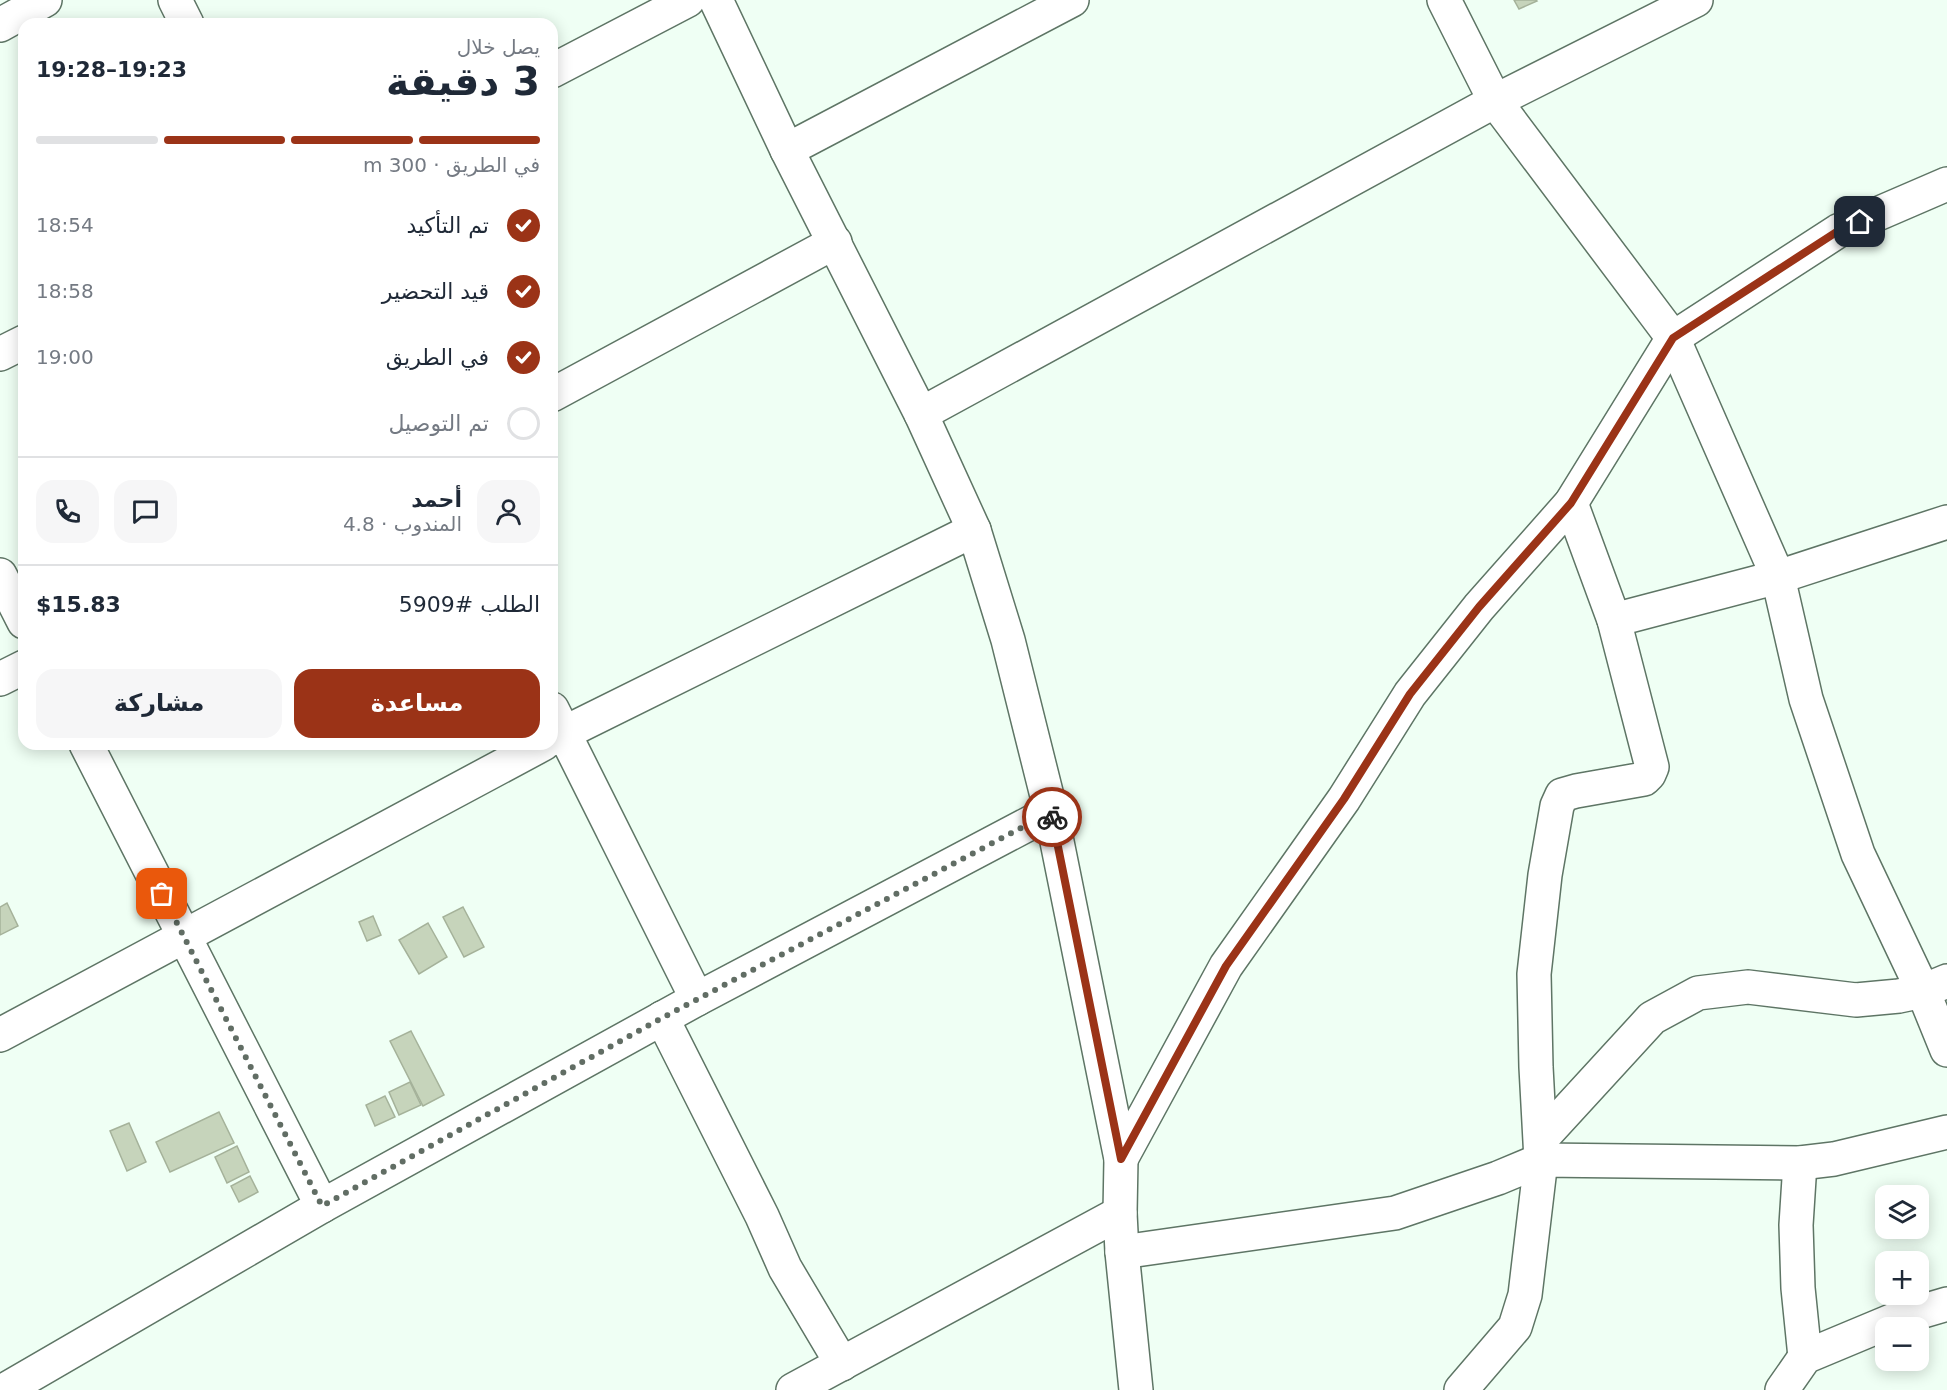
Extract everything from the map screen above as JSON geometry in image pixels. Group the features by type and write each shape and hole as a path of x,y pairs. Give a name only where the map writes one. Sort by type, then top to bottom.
{"street":[{"path":"0,25 45,0"},
{"path":"175,0 184,18"},
{"path":"558,68 688,0"},
{"path":"716,0 787,150 836,242 921,414 974,530 1008,640 1051,812 1121,1159 1122,1252 1136,1390"},
{"path":"787,150 1072,0"},
{"path":"1444,0 1495,101 1673,338 1778,577 1806,699 1858,854 1935,986 1947,1050"},
{"path":"921,414 1495,101 1696,0"},
{"path":"1121,1159 1226,966 1344,799 1410,694 1479,607 1571,503 1673,338 1838,231 1947,184"},
{"path":"558,392 836,242"},
{"path":"0,354 18,345"},
{"path":"1461,1390 1515,1327 1525,1295 1541,1150 1534,974 1545,875 1557,806 1562,795 1644,779 1652,767 1614,620 1571,503"},
{"path":"1614,620 1778,577 1947,522"},
{"path":"558,729 974,530"},
{"path":"0,575 18,610"},
{"path":"0,679 18,670"},
{"path":"558,740 697,999"},
{"path":"89,750 322,1206"},
{"path":"0,1035 184,936 519,750"},
{"path":"5,1390 322,1206 662,1018 1051,812"},
{"path":"1122,1252 1395,1213 1498,1178 1541,1150 1652,1018 1698,993 1748,987 1856,1000 1899,996 1935,986"},
{"path":"662,1018 762,1216 785,1268 842,1364"},
{"path":"1541,1150 1800,1163 1834,1159 1947,1132"},
{"path":"1800,1163 1797,1235 1798,1287 1805,1357"},
{"path":"793,1390 1120,1213"},
{"path":"1782,1390 1805,1357 1896,1319 1947,1304"}],"building":[{"path":"1514,0 1536,0 1537,1 1519,9"},
{"path":"7,903 18,926 0,935 0,907"},
{"path":"463,907 484,947 464,957 443,917"},
{"path":"373,916 381,935 367,941 359,922"},
{"path":"428,923 447,957 419,974 399,940"},
{"path":"411,1031 444,1095 423,1106 390,1041"},
{"path":"410,1082 421,1105 399,1115 389,1092"},
{"path":"385,1096 395,1117 375,1126 366,1105"},
{"path":"219,1112 234,1143 170,1172 156,1142"},
{"path":"129,1123 146,1162 127,1171 110,1131"},
{"path":"237,1146 249,1172 227,1183 215,1157"},
{"path":"250,1176 258,1192 239,1202 231,1186"}],"way so far":[{"path":"162,894 322,1206 717,988 1051,812 1052,817"}],"route":[{"path":"1052,817 1121,1159 1226,966 1344,799 1410,694 1479,607 1571,503 1673,338 1838,231 1860,222"}]}
